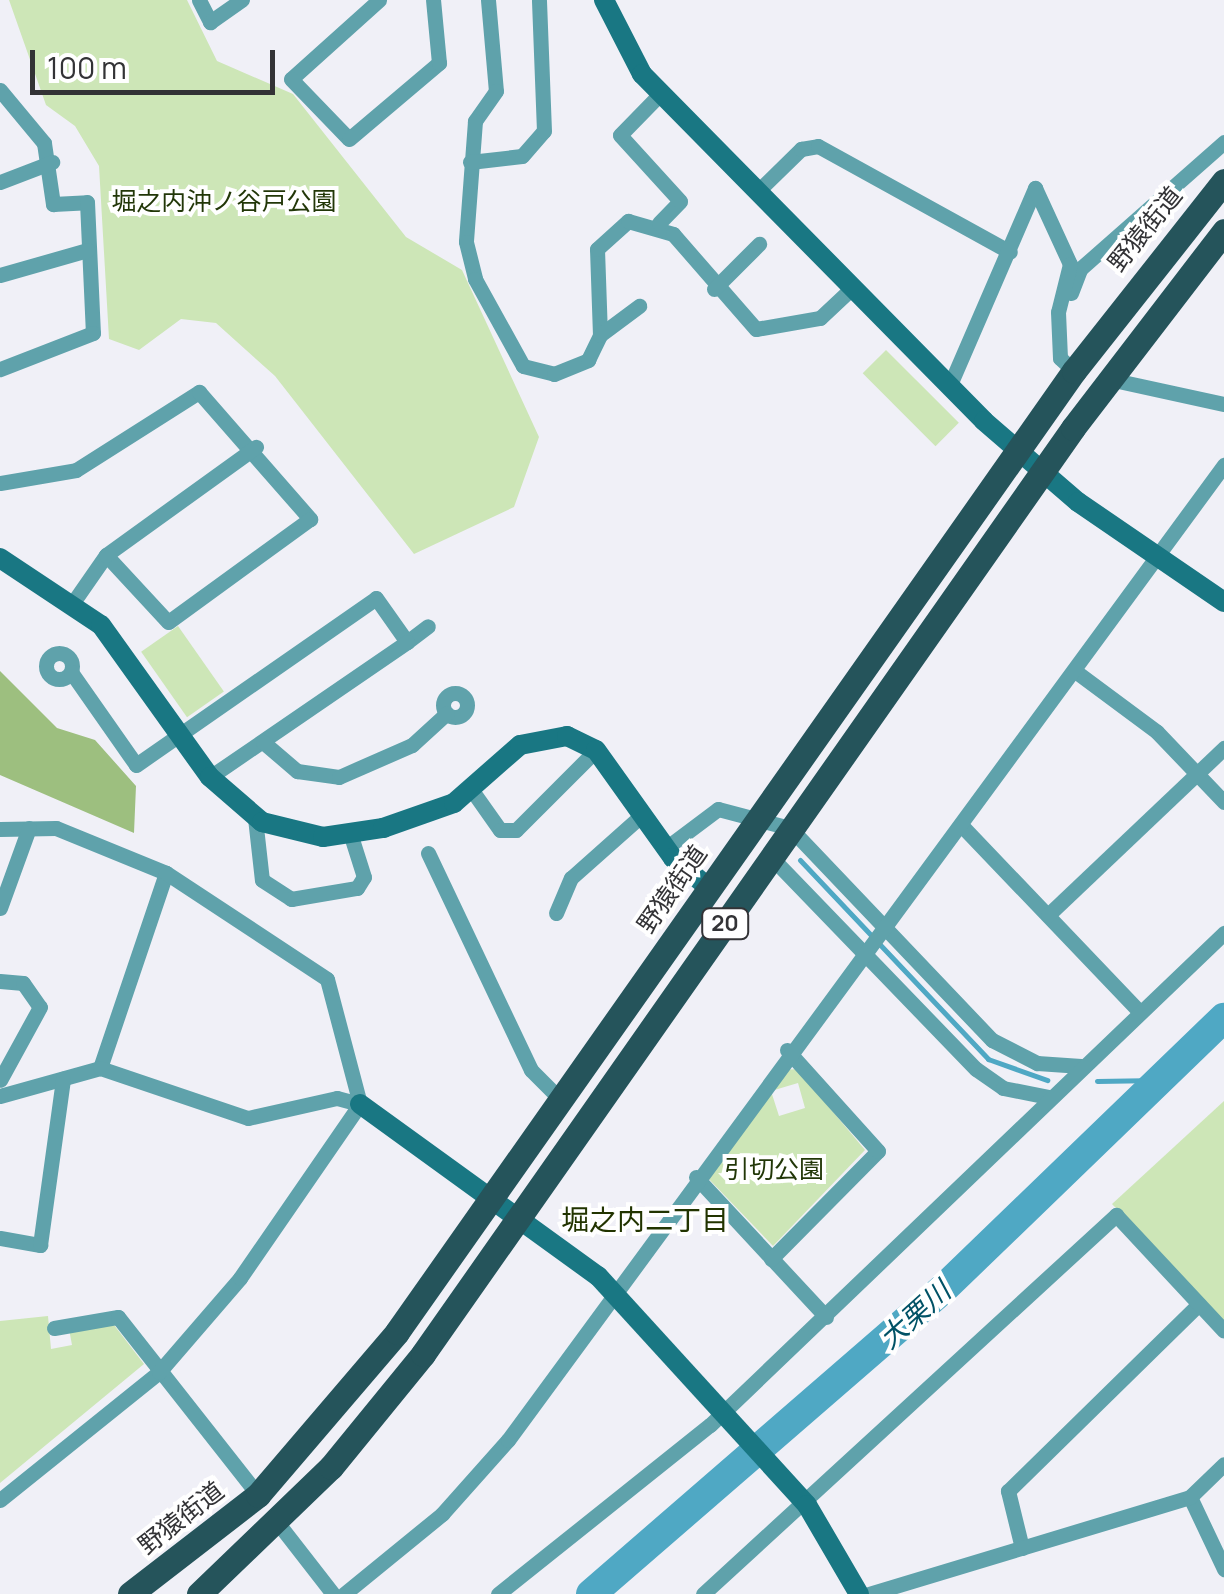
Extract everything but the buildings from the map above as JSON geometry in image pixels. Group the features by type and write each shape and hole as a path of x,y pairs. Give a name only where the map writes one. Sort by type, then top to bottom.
{"main road":[{"name":"野猿街道","path":"130,1594 258,1495 386,1346 1209,184"},
{"name":"20","path":"199,1594 277,1522 423,1354 1109,379 1224,231"}],"street":[{"path":"199,0 210,22 242,0"},
{"path":"378,0 290,79 349,139 439,63 433,0"},
{"path":"488,0 496,92 475,121 466,242 509,351 523,366 554,374 588,360 600,335 597,249 628,220 659,223 714,290 756,329 789,330 820,318 851,289"},
{"path":"470,162 522,156 544,131 539,0"},
{"path":"604,0 629,58 660,94 950,387 1043,474 1224,602"},
{"path":"0,90 52,162 53,204 87,202 86,250 93,334 0,369"},
{"path":"659,223 680,200 620,135 660,94"},
{"path":"1072,294 1092,258 1209,184 1224,142"},
{"path":"757,192 801,149 818,146 1010,252"},
{"path":"0,182 52,162"},
{"path":"950,387 1035,188 1070,264 1058,312 1060,358 1074,371"},
{"path":"714,290 759,244"},
{"path":"0,275 86,250"},
{"path":"600,335 640,306"},
{"path":"1109,379 1224,404"},
{"path":"0,483 76,470 199,392 256,447 306,510 308,526 168,622 106,555"},
{"path":"74,602 106,555 256,447"},
{"path":"344,1594 463,1492 614,1294 787,1050 963,827 1224,465"},
{"path":"0,558 74,602 210,777 255,818 298,834 351,836 440,809 528,741 566,736 596,750 666,848 709,888"},
{"path":"71,672 136,766 376,598 407,642"},
{"path":"210,777 428,626"},
{"path":"1075,671 1224,802"},
{"path":"263,742 297,772 339,777 402,751 446,714"},
{"path":"1048,915 1224,748"},
{"path":"470,789 500,830 516,830 596,750"},
{"path":"666,848 718,809 760,816 790,828 992,1040 1037,1063 1081,1066"},
{"path":"556,913 571,878 642,815"},
{"path":"255,818 262,880 291,899 358,888 364,877 351,836"},
{"path":"963,827 1140,1012"},
{"path":"0,908 28,828"},
{"path":"0,829 56,828 166,873 327,980 360,1104 240,1278 159,1372 0,1500"},
{"path":"428,853 531,1070 560,1100"},
{"path":"772,858 976,1069 1003,1088 1049,1097"},
{"path":"100,1068 166,873"},
{"path":"498,1594 728,1419 826,1316 1049,1097 1224,933"},
{"path":"0,981 22,983 40,1006 0,1080"},
{"path":"771,1259 878,1151 787,1050"},
{"path":"0,1096 100,1068 248,1118 337,1098 360,1104 519,1218 614,1294 807,1505 859,1594"},
{"path":"0,1238 40,1244 62,1079"},
{"path":"696,1176 826,1316"},
{"path":"702,1594 807,1505 1116,1215 1224,1331"},
{"path":"1022,1548 1008,1490 1199,1304"},
{"path":"54,1328 118,1317 258,1495"},
{"path":"869,1594 1190,1497 1224,1464"},
{"path":"1190,1497 1224,1569"},
{"path":"277,1522 334,1594"}],"green space":[{"name":"堀之内沖ノ谷戸公園","path":"9,0 187,0 217,61 293,94 406,237 462,270 539,437 514,507 414,554 275,376 216,323 181,319 139,350 109,339 99,166 75,126 46,105"},
{"path":"886,350 959,423 935,446 863,373"},
{"path":"178,626 224,692 187,717 141,652"},
{"path":"0,671 57,728 95,740 136,786 134,833 0,775"},
{"name":"引切公園","path":"797,1069 865,1150 773,1246 705,1175 784,1070","holes":["798,1083 805,1108 779,1116 771,1091"]},
{"path":"1224,1101 1224,1322 1112,1204"},
{"path":"48,1316 51,1349 72,1345 69,1329 114,1325 144,1364 0,1483 0,1321"}],"waterway":[{"path":"800,860 988,1059 1047,1080"},
{"name":"大栗川","path":"591,1594 942,1290 1224,1018"},
{"path":"1097,1081 1158,1080"}],"district":[{"name":"堀之内二丁目","path":"645,1219"}]}
